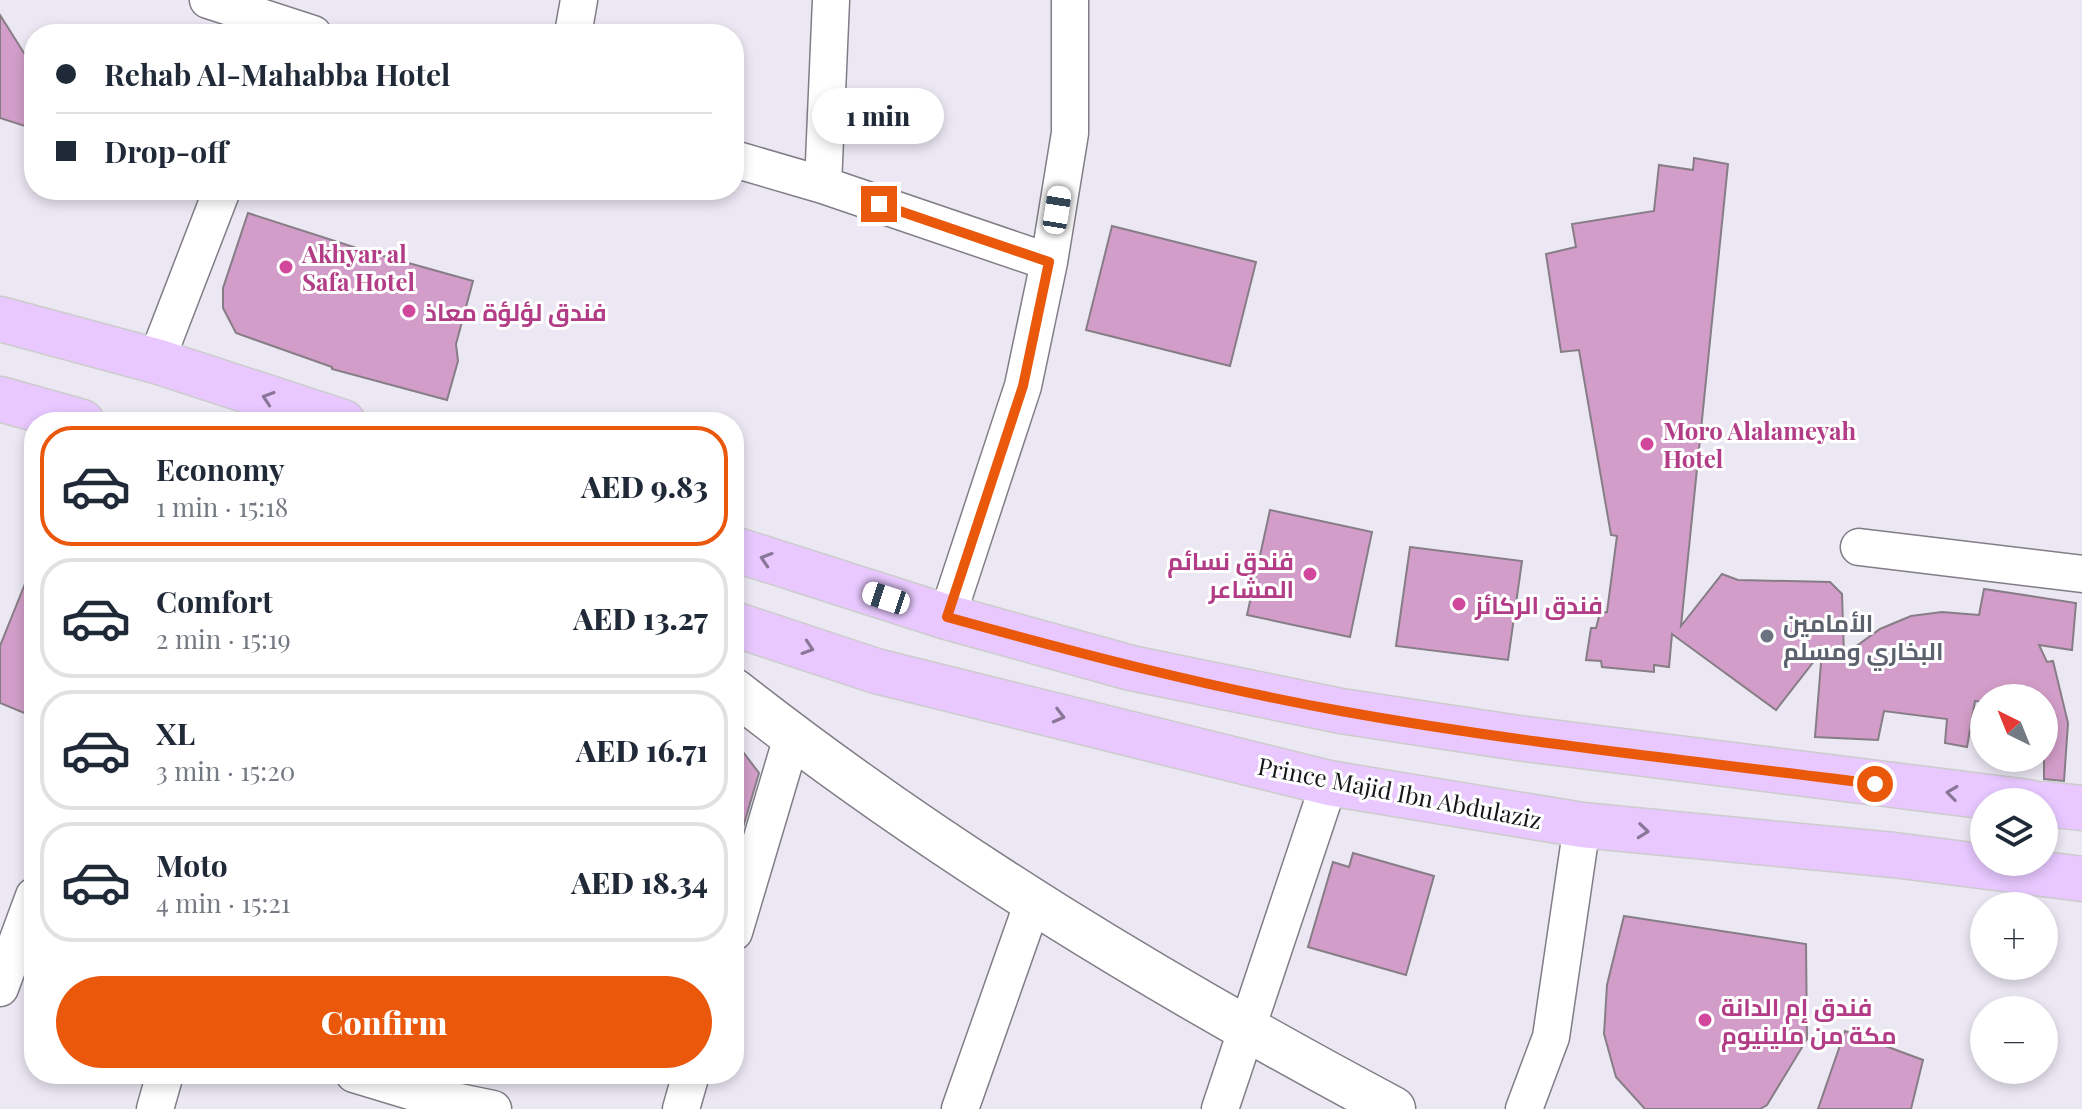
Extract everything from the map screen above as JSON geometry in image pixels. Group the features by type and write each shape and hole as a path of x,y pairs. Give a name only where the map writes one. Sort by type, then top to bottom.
{"main road":[{"path":"0,319 156,361 312,412"},
{"path":"0,399 46,412"},
{"path":"744,552 947,617 1131,668 1341,711 1518,738 1970,795"},
{"name":"Prince Majid Ibn Abdulaziz","path":"744,627 876,671 1329,783 1582,825 1894,855 2082,879"},
{"path":"1894,855 1905,787"},
{"path":"2058,805 2082,808"}],"street":[{"path":"208,0 293,24"},
{"path":"575,24 579,0"},
{"path":"823,185 831,0"},
{"path":"947,617 1023,386 1049,262 1070,133 1070,0"},
{"path":"744,162 823,185 1049,262"},
{"path":"156,361 218,200"},
{"path":"1859,547 2082,574"},
{"path":"744,699 792,737 1033,902 1247,1031 1393,1109"},
{"path":"744,898 792,737"},
{"path":"1220,1109 1329,783"},
{"path":"1524,1109 1551,1037 1582,825"},
{"path":"960,1109 1033,902"},
{"path":"14,978 24,937"},
{"path":"155,1109 162,1084"},
{"path":"391,1084 493,1109"},
{"path":"681,1109 688,1084"}],"building":[{"path":"0,15 24,53 24,126 0,118"},
{"path":"1694,158 1728,164 1681,626 1722,574 1738,580 1830,582 1842,594 1844,655 1880,629 1911,616 1942,612 1979,615 1984,589 2076,603 2072,650 2039,645 2047,662 2053,661 2068,723 2064,781 2044,779 2044,772 2058,772 2058,684 1970,684 1967,747 1945,743 1947,719 1884,711 1878,740 1815,737 1822,651 1776,710 1672,634 1669,667 1654,665 1654,672 1602,667 1601,661 1586,660 1591,628 1596,628 1600,613 1607,612 1617,536 1611,535 1579,350 1561,352 1546,254 1576,247 1572,224 1654,211 1659,165 1693,170"},
{"path":"248,213 473,281 456,344 458,361 447,400 332,369 236,333 223,308 223,288"},
{"path":"1112,226 1256,262 1230,366 1086,330"},
{"name":"فندق نسائم المشاعر","path":"1270,510 1372,532 1350,637 1247,615"},
{"name":"فندق الركائز","path":"1410,547 1522,561 1508,660 1396,646"},
{"path":"24,586 24,713 0,703 0,646"},
{"path":"744,753 759,773 744,824"},
{"path":"1353,853 1434,876 1406,975 1308,947 1333,862 1349,867"},
{"name":"فندق إم الدانة مكة من ملينيوم","path":"1624,916 1806,944 1807,1039 1767,1105 1760,1109 1645,1109 1616,1077 1604,1034 1607,985"},
{"path":"1845,1031 1923,1060 1911,1109 1818,1109"}],"place":[{"name":"Akhyar al Safa Hotel","path":"286,267"},
{"name":"فندق لؤلؤة معاذ","path":"409,311"},
{"name":"Moro Alalameyah Hotel","path":"1647,444"},
{"name":"فندق نسائم المشاعر","path":"1310,574"},
{"name":"فندق الركائز","path":"1459,604"},
{"name":"الأمامين البخاري ومسلم","path":"1767,636"},
{"name":"فندق إم الدانة مكة من ملينيوم","path":"1705,1020"}],"route":[{"path":"879,204 1049,262 1023,386 947,617 1131,668 1341,711 1518,738 1875,784"}]}
